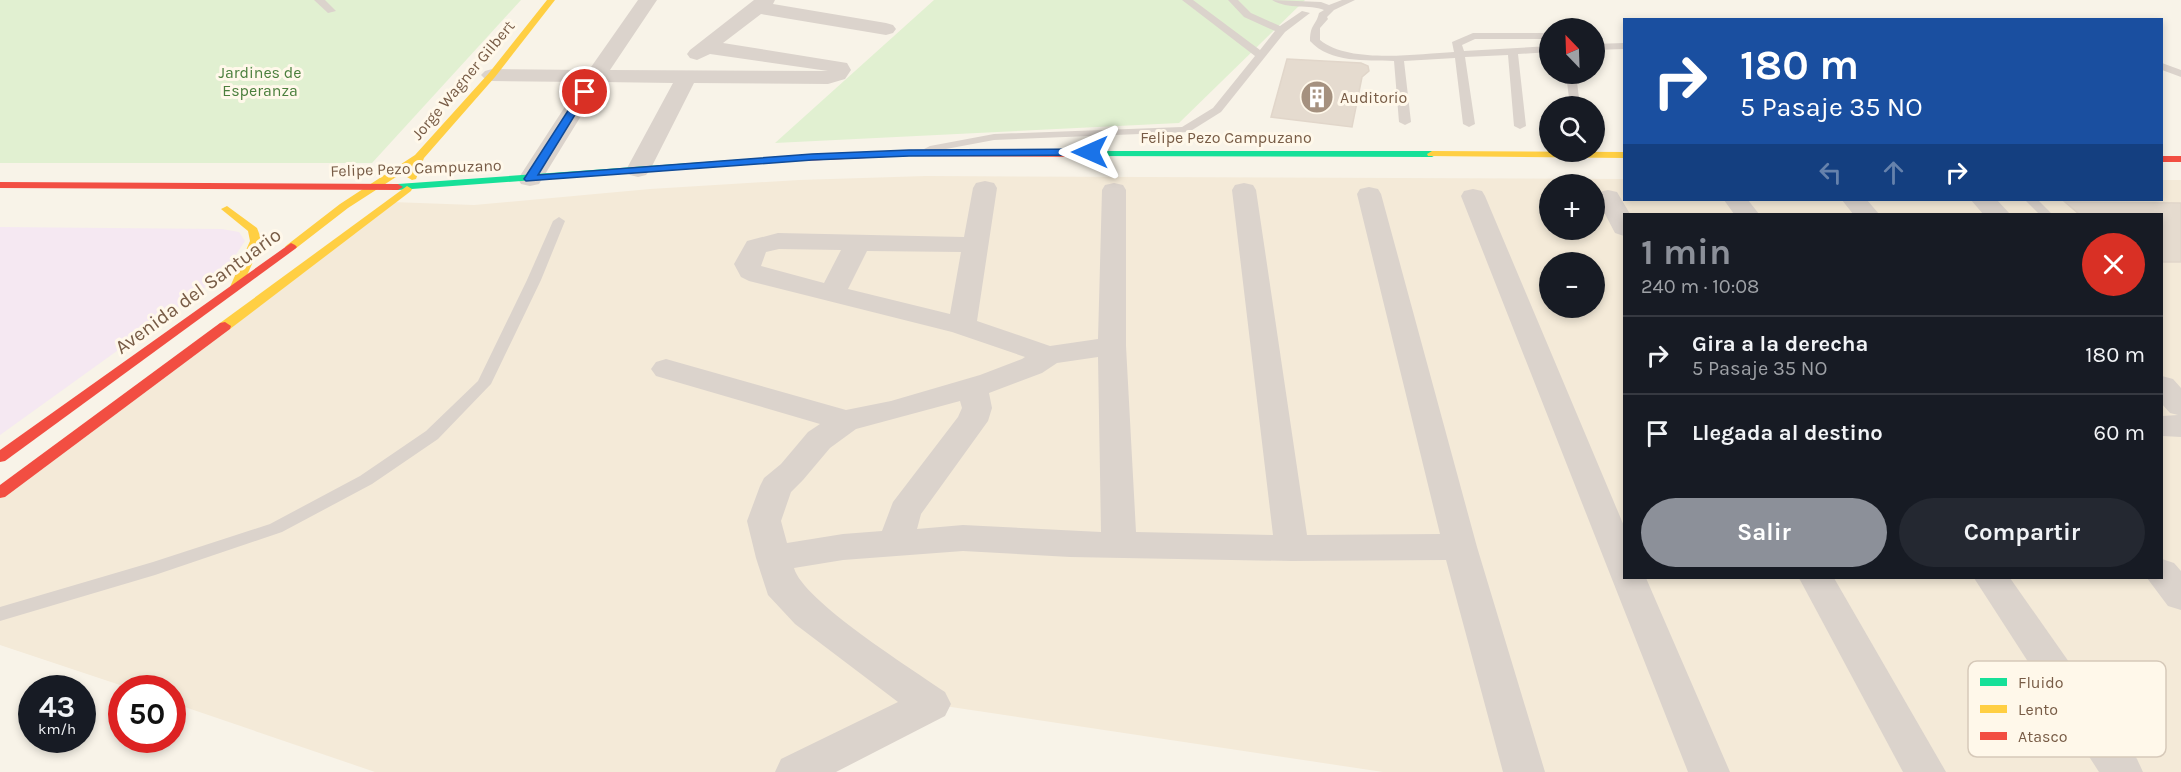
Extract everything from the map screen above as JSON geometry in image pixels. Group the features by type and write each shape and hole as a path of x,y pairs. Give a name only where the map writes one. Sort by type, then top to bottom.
{"main road":[{"name":"Jorge Wagner Gilbert","path":"409,188 419,157 492,75 551,0"},
{"name":"Felipe Pezo Campuzano","path":"0,185 409,188 812,157 909,153 1623,155"},
{"name":"Avenida del Santuario","path":"0,457 235,289 344,206 419,157"},
{"path":"2163,159 2181,159"},
{"path":"0,493 409,188"},
{"name":"Felipe Pezo Campuzano","path":"320,206 409,203"},
{"path":"235,289 256,241 253,230 222,209 250,208"}],"street":[{"path":"530,179 596,75 648,0"},
{"path":"638,170 678,76 707,46 761,4 886,29"},
{"path":"492,75 828,78 838,75 841,70 840,67 707,46"},
{"path":"962,326 985,188"},
{"path":"1114,190 1112,346 1119,544"},
{"path":"1244,190 1292,548"},
{"path":"1369,194 1460,547 1524,772"},
{"path":"1473,196 1623,565"},
{"path":"1608,197 1623,226"},
{"path":"1855,201 1865,213"},
{"path":"1984,201 1996,213"},
{"path":"977,245 778,241 756,247 747,264 750,271 758,275 962,326 1048,355"},
{"path":"833,292 856,244"},
{"path":"796,772 931,704 808,614 781,585 764,521 776,486 792,472 819,440 846,421 892,411 973,387 1032,366 1048,355 1112,346"},
{"path":"666,369 846,421"},
{"path":"895,543 905,511 937,465 972,421 977,408 973,387"},
{"path":"2163,387 2181,406"},
{"path":"2163,426 2181,426"},
{"path":"773,558 843,547 963,538 1292,548 1460,547"},
{"path":"2163,574 2181,596"},
{"path":"1629,579 1708,772"},
{"path":"1817,579 1925,772"},
{"path":"1992,579 2047,661"},
{"path":"2112,757 2122,772"}],"lane":[{"path":"320,0 331,11"},
{"path":"1187,0 1260,55"},
{"path":"1233,0 1235,5 1252,17 1281,30"},
{"path":"1277,0 1305,9 1362,0"},
{"path":"1326,7 1323,19 1315,28 1315,41 1328,51 1359,57 1399,58 1539,50"},
{"path":"909,153 994,137 1185,130 1217,110 1281,30 1305,9"},
{"path":"1469,124 1460,55 1456,44 1473,36 1539,36"},
{"path":"1605,47 1623,46"},
{"path":"1513,51 1520,126"},
{"path":"1399,58 1405,122"},
{"path":"2163,66 2181,74"},
{"path":"2032,201 2045,213"},
{"path":"0,614 155,568 276,528 366,480 432,435 484,384 534,280 559,221"}],"shaded area":[{"path":"926,176 1539,179 1539,240 1605,240 1605,179 1623,179 1623,201 2163,201 2163,180 2181,180 2181,772 1383,772 931,704 787,772 375,772 186,707 186,675 108,675 108,681 96,675 0,645 0,492 392,202 474,205 650,189 799,180"},
{"path":"0,227 222,229 239,232 245,241 227,268 210,284 0,435"}],"green space":[{"name":"Jardines de Esperanza","path":"0,0 521,0 372,163 0,163"},
{"path":"934,0 1305,0 1179,123 775,143"}],"building":[{"name":"Auditorio","path":"1287,59 1361,63 1368,66 1369,71 1362,77 1352,127 1271,117"},
{"path":"2065,202 2181,203 2181,262 2163,262 2163,213 2078,213"}],"traffic: fast":[{"path":"1091,154 1432,154"},
{"path":"398,187 802,158"}],"traffic: slow":[{"path":"412,177 419,157 492,75 551,0"},
{"path":"1432,154 1623,155"},
{"path":"291,247 344,206 419,157"},
{"path":"225,326 407,189"},
{"path":"227,209 253,230 256,241 236,287"}],"traffic: jam":[{"path":"802,158 909,153 1091,154"},
{"path":"2163,159 2181,159"},
{"path":"0,185 398,187"},
{"path":"0,457 291,247"},
{"path":"0,493 225,326"}],"place":[{"name":"Auditorio","path":"1317,97"}],"route":[{"path":"585,92 530,179 812,157 909,153 1090,152"}]}
